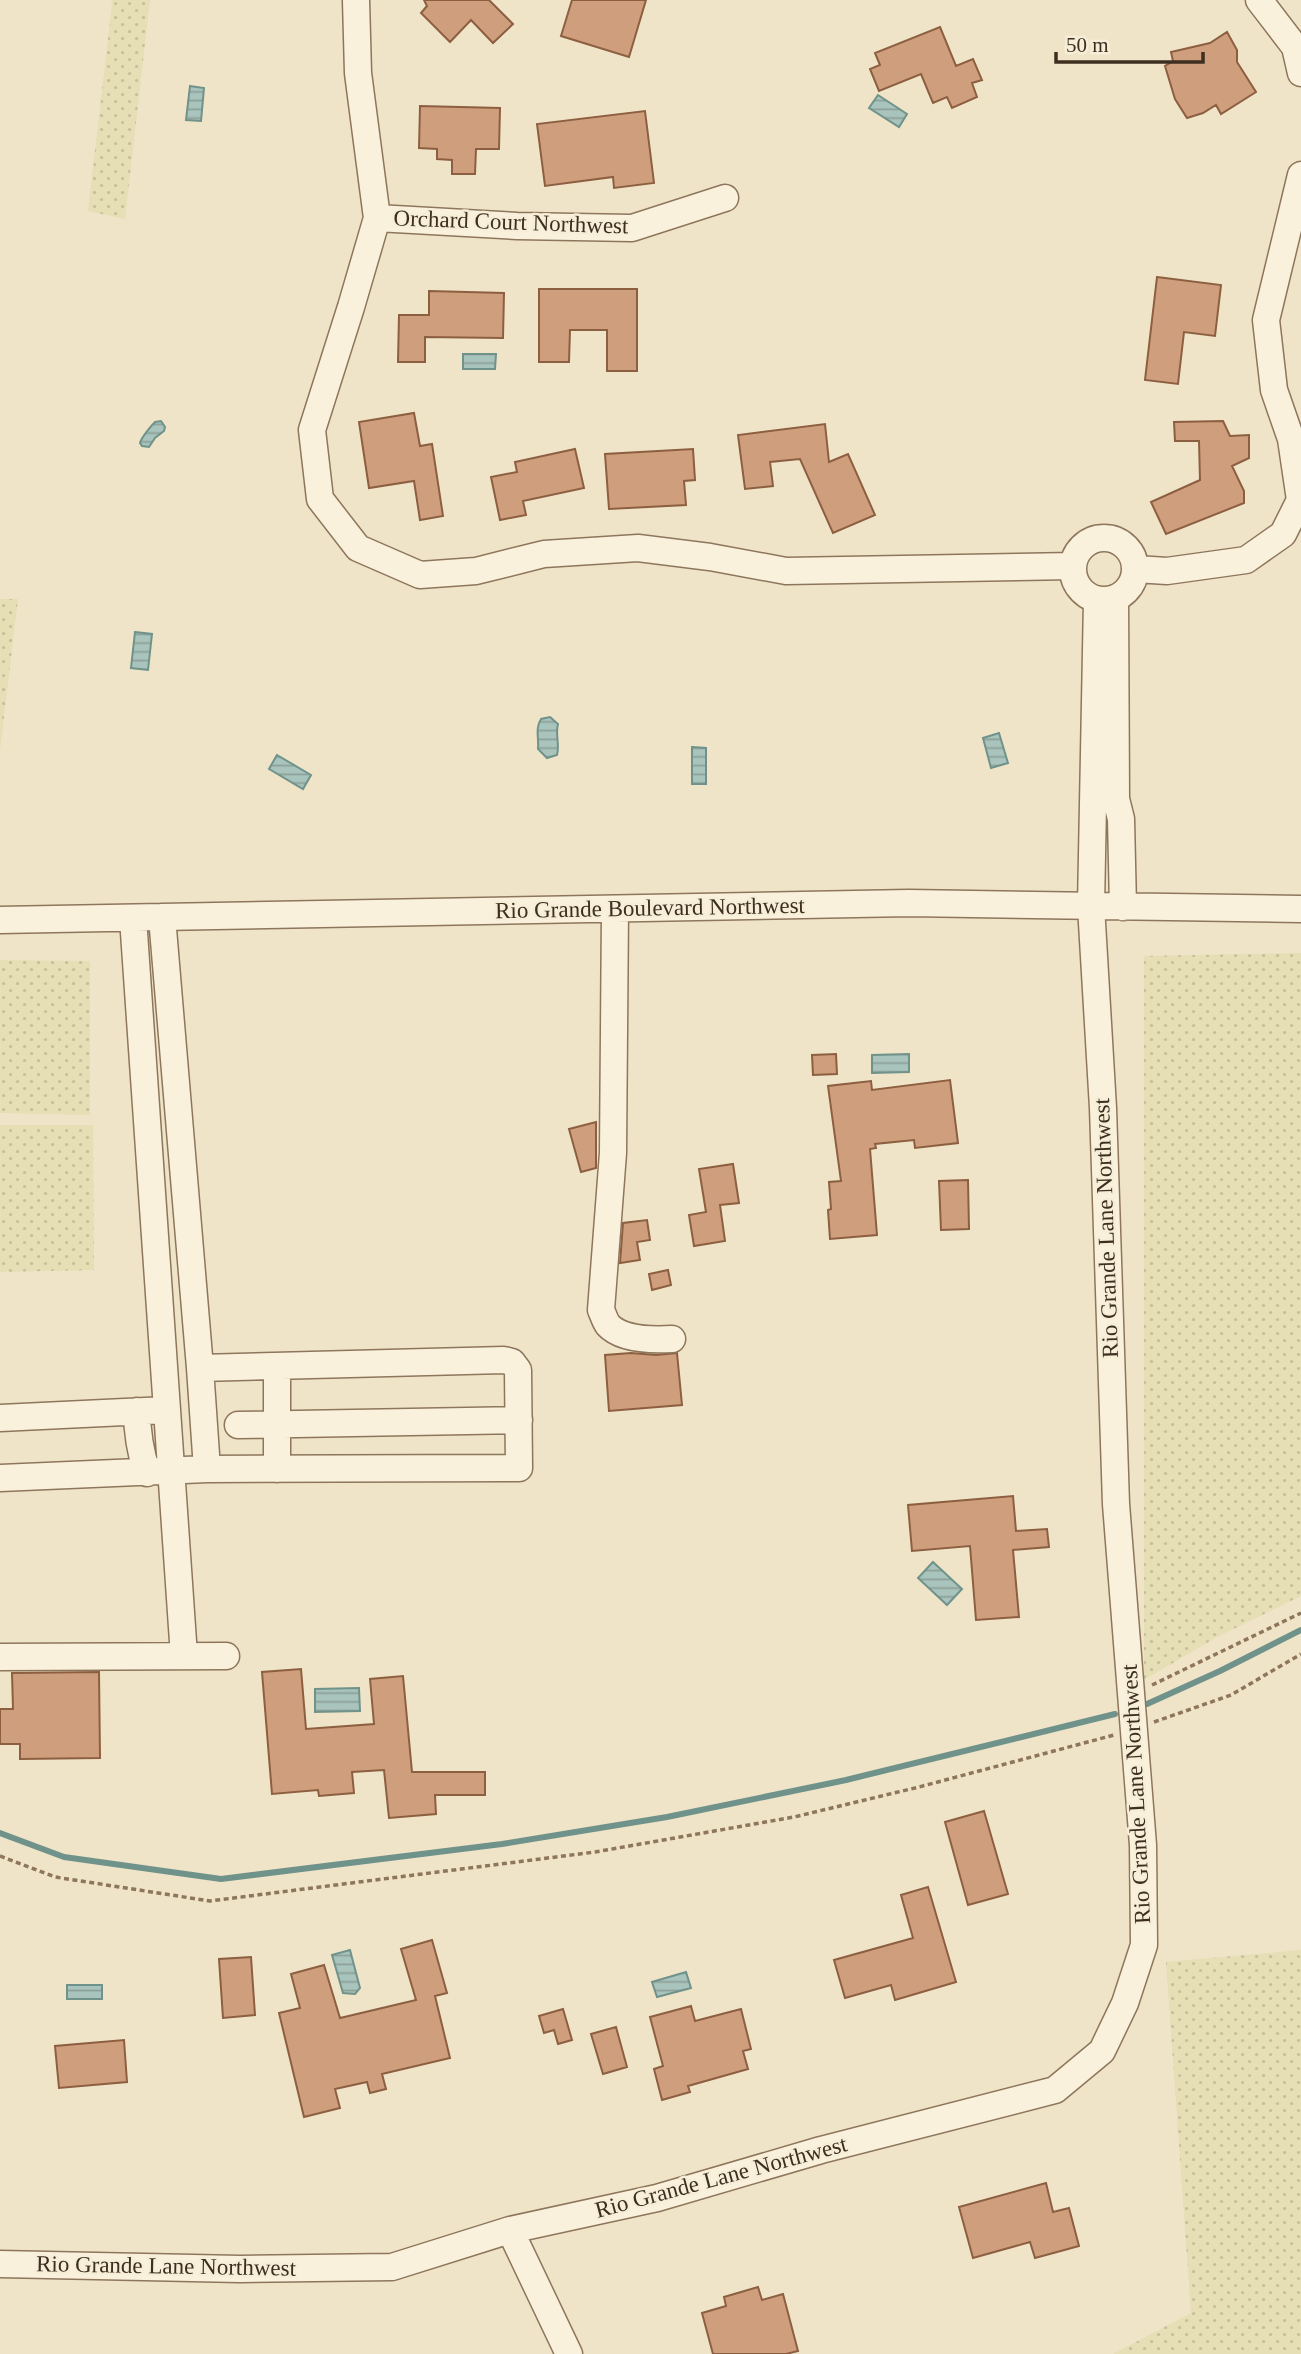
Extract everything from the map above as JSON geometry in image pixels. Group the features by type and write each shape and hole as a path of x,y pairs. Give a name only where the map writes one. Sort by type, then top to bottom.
{"street":[{"path":"356,0 358,73 377,218 312,429 320,499 358,548 420,575 476,571 544,554 638,548 710,557 786,571 1073,566"},
{"path":"1259,0 1294,47 1301,73"},
{"path":"1136,569 1167,571 1246,560 1283,534 1300,499 1291,439 1274,390 1266,320 1301,175"},
{"name":"Orchard Court Northwest","path":"377,218 517,226 632,228 725,198"},
{"path":"1097,538 1110,538 1121,543 1132,554 1136,569 1131,586 1123,595 1106,599 1090,597 1078,587 1073,566 1075,556 1085,544 1097,538"},
{"name":"Rio Grande Lane Northwest","path":"0,2264 240,2269 392,2267 510,2230 657,2198 821,2150 1055,2090 1102,2051 1125,2003 1144,1945 1143,1845 1116,1504 1103,1108 1091,906 1105,716 1106,599"},
{"name":"Rio Grande Lane Northwest","path":"1105,716 1121,819 1124,907"},
{"name":"Rio Grande Boulevard Northwest","path":"0,920 909,903 1301,909"},
{"path":"615,909 613,1153 601,1310 607,1324 620,1333 654,1340 672,1339"},
{"path":"162,917 207,1469"},
{"path":"133,918 166,1410 159,1472 184,1656"},
{"path":"0,1478 207,1469 519,1468 519,1370 512,1362 504,1360 200,1368"},
{"path":"277,1366 277,1469"},
{"path":"0,1418 166,1410"},
{"path":"137,1411 140,1451 159,1472"},
{"path":"238,1424 519,1420"},
{"path":"0,1657 226,1656"},
{"path":"510,2230 569,2354"}],"path":[{"path":"1131,1695 1301,1613"},
{"path":"0,1856 54,1877 210,1901 595,1852 794,1817 1134,1730 1231,1695 1301,1654"}],"shaded area":[{"path":"111,0 150,0 125,219 88,211"},
{"path":"0,599 18,599 0,750"},
{"path":"1301,953 1301,1596 1217,1637 1144,1680 1144,956"},
{"path":"0,960 90,961 90,1115 0,1113"},
{"path":"0,1125 93,1125 94,1270 0,1272"},
{"path":"1301,1950 1301,2354 1113,2354 1191,2313 1166,1962"}],"water":[{"path":"190,86 204,88 201,121 186,120"},
{"path":"878,95 907,114 899,127 869,108"},
{"path":"463,354 496,354 495,369 463,369"},
{"path":"161,421 165,427 164,431 149,447 142,446 140,443 146,432 155,422"},
{"path":"135,632 152,634 148,670 131,668"},
{"path":"550,717 558,724 558,751 557,755 547,758 538,749 538,730 541,719"},
{"path":"999,733 1008,763 991,768 983,738"},
{"path":"692,747 706,748 706,784 692,784"},
{"path":"277,755 311,775 303,789 269,769"},
{"path":"909,1054 909,1072 872,1073 872,1055"},
{"path":"933,1562 962,1589 947,1605 918,1578"},
{"path":"359,1688 360,1711 315,1712 315,1689"},
{"path":"350,1950 360,1988 355,1994 343,1993 332,1955"},
{"path":"686,1972 691,1988 657,1997 652,1982"},
{"path":"67,1985 102,1985 102,1999 67,1999"}],"building":[{"path":"424,0 489,0 513,24 493,43 471,20 450,42 421,13 427,6"},
{"path":"572,0 646,0 629,57 561,36"},
{"path":"940,27 956,66 973,59 982,80 972,83 977,97 952,108 947,97 933,103 921,74 879,91 870,69 880,65 875,53"},
{"path":"1227,32 1237,50 1237,62 1256,92 1221,114 1216,105 1187,118 1175,99 1165,66 1173,61 1171,52 1210,43"},
{"path":"420,106 500,108 499,149 476,149 475,174 452,174 452,160 437,159 437,149 419,148"},
{"path":"645,111 654,183 614,188 613,177 545,186 537,124"},
{"path":"1157,277 1221,285 1215,336 1184,332 1178,384 1145,380"},
{"path":"539,289 637,289 637,371 607,371 607,330 570,330 569,362 539,362"},
{"path":"429,291 504,293 503,338 425,337 425,362 398,362 399,315 429,315"},
{"path":"414,413 420,446 432,444 443,516 420,520 414,481 369,488 359,422"},
{"path":"1223,421 1230,436 1249,435 1249,458 1232,466 1244,491 1244,503 1166,534 1151,502 1200,480 1199,441 1175,441 1174,422"},
{"path":"825,424 829,462 848,454 875,515 833,533 800,459 770,462 773,486 745,489 738,435"},
{"path":"575,449 584,488 523,501 526,515 500,520 491,477 517,472 515,462"},
{"path":"693,449 695,480 684,481 686,505 609,509 605,454"},
{"path":"836,1054 837,1074 813,1075 812,1055"},
{"path":"950,1080 958,1143 915,1148 914,1140 875,1144 876,1148 870,1149 877,1235 830,1239 829,1182 841,1181 828,1086 871,1081 872,1090"},
{"path":"596,1122 596,1168 581,1172 569,1129"},
{"path":"733,1164 739,1203 720,1205 725,1241 694,1246 689,1215 706,1212 699,1169"},
{"path":"968,1180 969,1229 941,1230 939,1181"},
{"path":"647,1220 650,1240 637,1242 640,1260 620,1263 623,1223"},
{"path":"668,1270 671,1285 652,1290 649,1274"},
{"path":"677,1353 682,1405 609,1411 605,1355"},
{"path":"1013,1496 1016,1531 1047,1529 1049,1547 1013,1550 1019,1617 976,1620 970,1546 912,1551 908,1505"},
{"path":"301,1669 306,1729 374,1724 370,1679 403,1676 412,1772 485,1772 485,1795 435,1795 436,1814 389,1818 384,1770 352,1772 354,1793 319,1796 318,1790 272,1794 262,1672"},
{"path":"99,1672 100,1758 20,1759 20,1744 0,1744 0,1709 13,1709 12,1673"},
{"path":"984,1811 1008,1894 968,1905 945,1822"},
{"path":"928,1887 956,1982 895,2000 891,1985 845,1998 834,1960 913,1938 901,1895"},
{"path":"432,1940 447,1993 435,1996 450,2058 382,2074 386,2089 370,2093 367,2082 335,2089 340,2108 304,2117 279,2013 300,2008 291,1974 324,1965 340,2018 416,2000 401,1949"},
{"path":"251,1957 255,2015 223,2018 219,1959"},
{"path":"691,2006 695,2021 741,2009 751,2049 743,2051 748,2069 688,2086 690,2092 662,2100 654,2069 663,2066 650,2017"},
{"path":"563,2009 572,2040 558,2044 554,2030 544,2033 539,2016"},
{"path":"616,2027 627,2067 603,2074 591,2034"},
{"path":"124,2040 127,2082 59,2088 55,2046"},
{"path":"1046,2183 1053,2212 1069,2208 1079,2246 1035,2258 1030,2242 973,2258 959,2207"},
{"path":"758,2287 762,2300 783,2294 798,2351 786,2354 713,2354 702,2313 726,2306 724,2297"}],"waterway":[{"path":"1147,1704 1301,1630"},
{"path":"0,1833 64,1857 221,1879 502,1844 667,1817 846,1780 1115,1714"}]}
